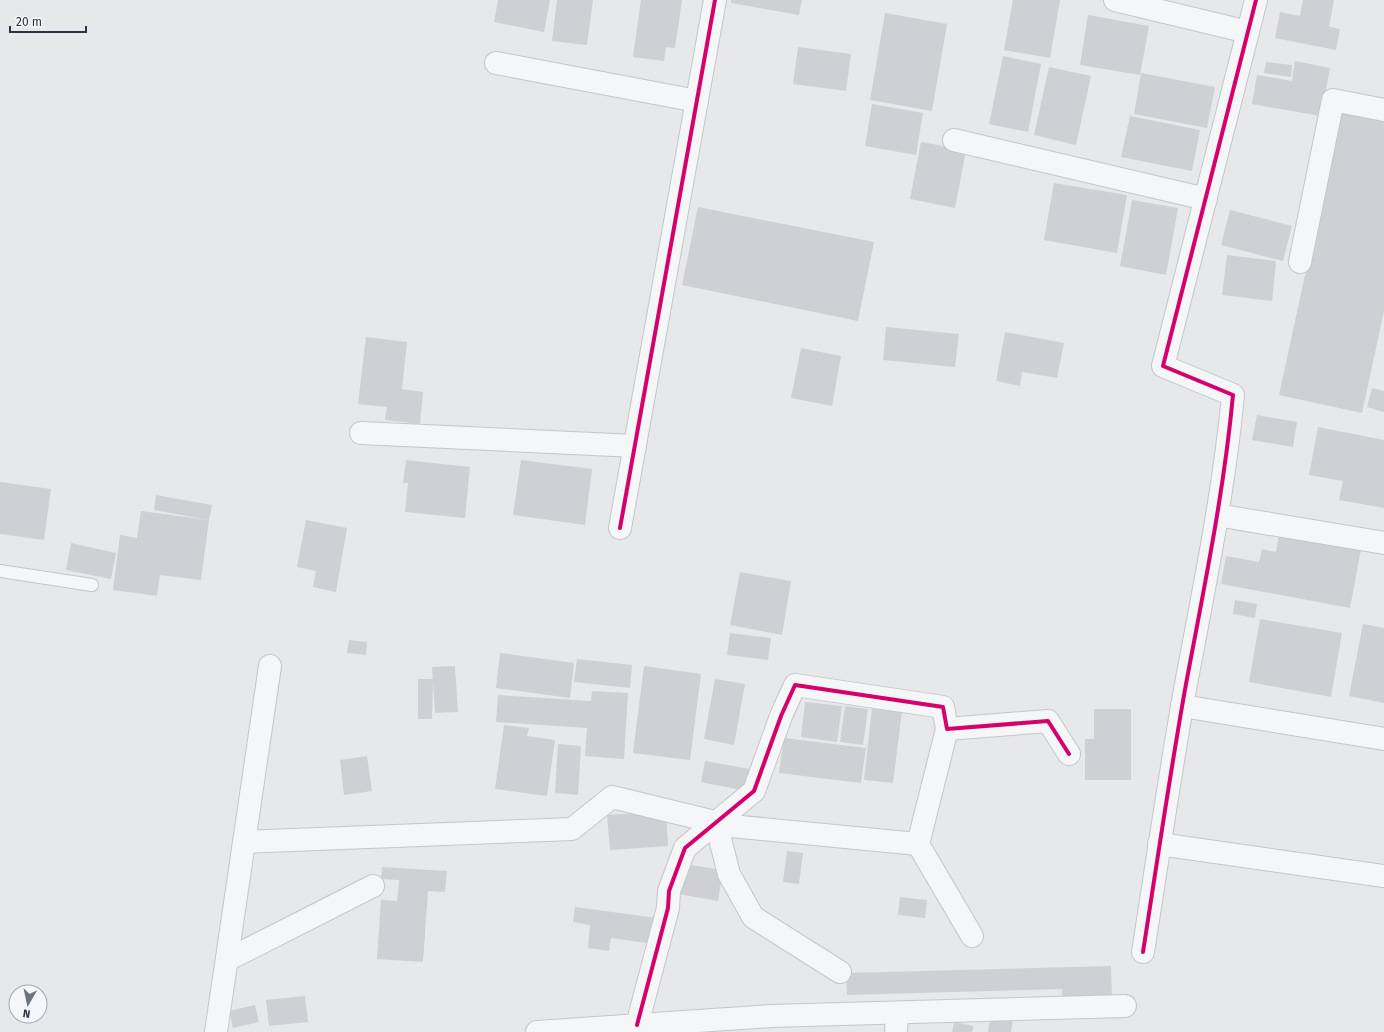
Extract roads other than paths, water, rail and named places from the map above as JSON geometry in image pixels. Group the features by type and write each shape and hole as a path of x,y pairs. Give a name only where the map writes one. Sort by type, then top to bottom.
{"street":[{"path":"620,528 715,0"},
{"path":"1115,0 1248,32"},
{"path":"1143,952 1182,706 1217,516 1233,395 1163,366 1256,0"},
{"path":"496,63 697,101"},
{"path":"1300,262 1333,100 1384,110"},
{"path":"954,140 1206,199"},
{"path":"361,433 634,446"},
{"path":"1217,516 1384,543"},
{"path":"216,1032 270,666"},
{"path":"637,1025 668,908 669,891 685,848 754,791 781,716 795,685 943,707 947,729 918,844 972,936"},
{"path":"1182,706 1384,739"},
{"path":"947,729 1048,721 1069,754"},
{"path":"244,842 572,829 612,797 731,826 918,844"},
{"path":"716,823 729,874 753,916 840,972"},
{"path":"1159,844 1384,876"},
{"path":"227,960 373,886"},
{"path":"537,1032 637,1025 896,1022 1126,1006"}],"lane":[{"path":"0,571 92,585"}]}
